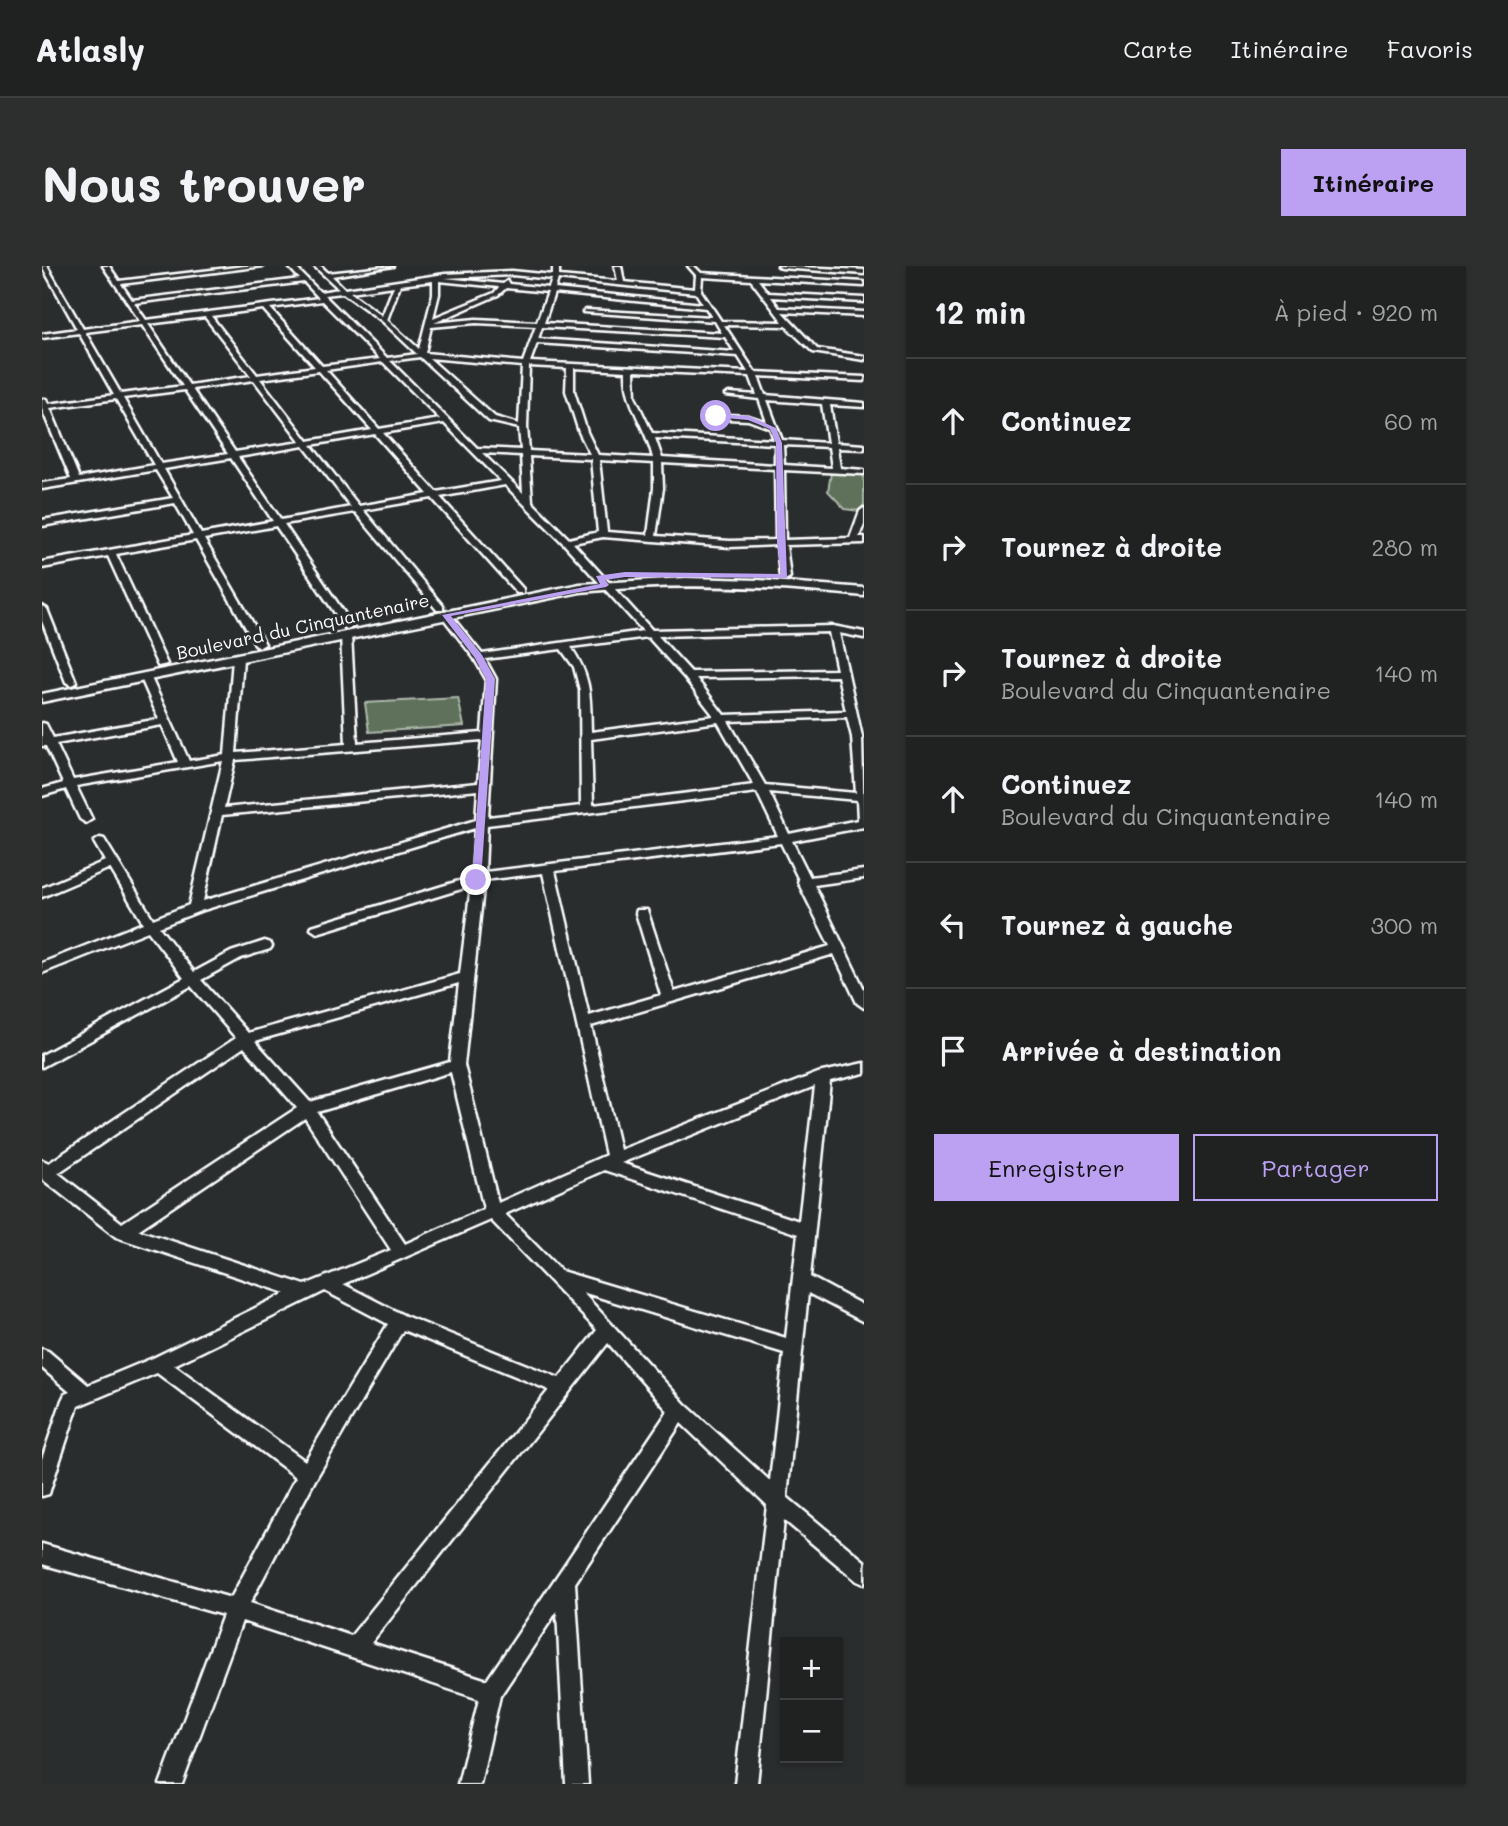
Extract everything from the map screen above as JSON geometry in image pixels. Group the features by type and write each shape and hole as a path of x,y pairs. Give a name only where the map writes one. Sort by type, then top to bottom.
{"main road":[{"name":"Boulevard du Cinquantenaire","path":"443,611 520,591 656,574 785,577 864,584"},
{"name":"Boulevard du Cinquantenaire","path":"42,698 238,659 347,631 602,581 704,582 864,592"},
{"name":"Boulevard du Cinquantenaire","path":"42,688 260,644 347,631"}],"street":[{"path":"44,266 260,644"},
{"path":"106,266 280,523 347,631 352,747"},
{"path":"165,266 173,276"},
{"path":"117,283 260,266"},
{"path":"291,266 567,542 688,675 721,718 761,788 864,1003"},
{"path":"317,266 343,290 384,320 492,419 523,427"},
{"path":"327,275 390,266"},
{"path":"528,503 523,427 526,364 556,277 556,266"},
{"path":"618,266 621,282"},
{"path":"691,266 699,275 864,284"},
{"path":"781,266 864,271"},
{"path":"42,336 265,307 321,297 343,290 513,270 556,277 698,291"},
{"path":"428,323 496,294 505,287 513,270"},
{"path":"699,275 698,291 753,374 779,443 781,543 785,577"},
{"path":"752,278 788,324 817,352 864,358"},
{"path":"436,279 707,306"},
{"path":"421,355 436,294 436,279"},
{"path":"130,302 304,280"},
{"path":"384,320 398,283"},
{"path":"582,328 591,295"},
{"path":"765,295 864,300"},
{"path":"265,307 520,591"},
{"path":"778,310 864,314"},
{"path":"586,312 788,324"},
{"path":"207,315 357,509 479,657 491,679 477,878 457,1065 492,1211 551,1275 608,1330 679,1410 777,1501 864,1574"},
{"path":"428,323 473,321 726,335"},
{"path":"535,341 739,354"},
{"path":"610,368 614,346"},
{"path":"76,480 43,405 421,355 526,364 864,379"},
{"path":"572,366 570,391 583,432 595,456 603,534"},
{"path":"630,369 628,392 640,423 650,436 658,460 652,536"},
{"path":"726,396 760,396 864,405"},
{"path":"826,403 836,471"},
{"path":"707,415 749,418 773,428"},
{"path":"42,486 444,421"},
{"path":"650,436 864,447"},
{"path":"473,450 864,472"},
{"path":"42,565 507,482"},
{"path":"42,523 178,500"},
{"path":"567,542 603,534 712,543 859,540 864,511"},
{"path":"111,553 162,664"},
{"path":"42,609 71,682"},
{"path":"479,657 652,633 833,629 864,635"},
{"path":"317,929 477,878 784,839 864,822 858,737 833,629"},
{"path":"564,645 583,678 587,809"},
{"path":"195,908 230,757 238,659"},
{"path":"688,675 842,673"},
{"path":"146,678 185,765"},
{"path":"586,736 721,718 852,714"},
{"path":"46,742 166,721"},
{"path":"42,726 46,742 86,819"},
{"path":"42,793 70,784 230,757 486,736"},
{"path":"218,812 483,786"},
{"path":"42,968 195,908 481,822 761,788 861,797"},
{"path":"100,842 151,926 192,979 307,1109 402,1253"},
{"path":"42,893 111,863"},
{"path":"548,868 583,1023 608,1161"},
{"path":"804,882 864,874"},
{"path":"642,913 669,998"},
{"path":"42,1062 236,955 265,946"},
{"path":"583,1023 836,949"},
{"path":"305,1292 122,1232 44,1169 245,1039 466,977"},
{"path":"122,1232 307,1109 457,1065"},
{"path":"42,1487 71,1400 159,1364 305,1292 402,1253 608,1161 823,1077 864,1068"},
{"path":"746,1784 823,1077"},
{"path":"608,1161 807,1230"},
{"path":"551,1275 794,1348"},
{"path":"801,1281 864,1314"},
{"path":"327,1284 399,1321 562,1387"},
{"path":"171,1784 236,1609 308,1474 399,1321"},
{"path":"355,1647 608,1330"},
{"path":"42,1357 85,1393"},
{"path":"159,1364 308,1474"},
{"path":"469,1784 491,1692 679,1410"},
{"path":"42,1554 236,1609 491,1692"},
{"path":"565,1580 577,1784"}],"green space":[{"path":"836,469 864,470 864,505 859,511 845,509 828,491 831,473"},
{"path":"458,698 464,726 369,732 365,703"}],"route":[{"path":"476,880 491,679 479,657 446,615 606,585 599,578 625,575 785,577 781,543 779,443 773,428 749,418 716,416"}]}
